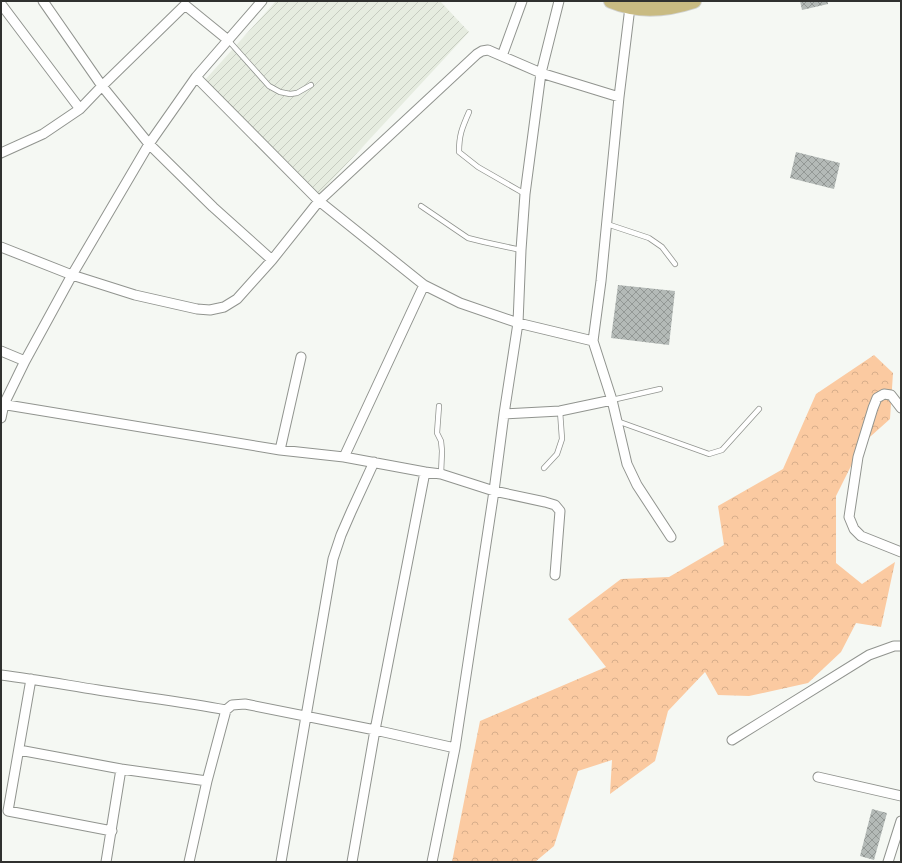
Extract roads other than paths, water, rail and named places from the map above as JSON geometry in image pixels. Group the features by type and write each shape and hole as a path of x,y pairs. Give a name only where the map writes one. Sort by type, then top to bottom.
{"main road":[{"path":"611,1 630,7 654,9 694,1"}],"street":[{"path":"43,1 102,86 149,144 213,207 272,260"},
{"path":"1,418 2,404 25,361 72,275 149,144 196,77 262,1"},
{"path":"502,56 522,1"},
{"path":"432,862 455,748 494,491 518,323 525,194 542,73 559,1"},
{"path":"1,152 43,134 80,109 183,3 228,40"},
{"path":"1,4 80,109"},
{"path":"630,7 601,282 593,341 612,400 627,464 637,486 671,537"},
{"path":"1,246 72,275 135,295 197,309 210,310 224,307 238,299 272,260 319,201 482,51 488,50 542,73 620,97"},
{"path":"196,77 319,201 424,285 460,303 518,323 593,341"},
{"path":"344,457 424,285"},
{"path":"1,351 25,361"},
{"path":"280,450 300,357"},
{"path":"901,408 891,395 884,394 877,398 858,457 850,517 854,529 861,536 901,552"},
{"path":"504,414 560,411 612,400"},
{"path":"2,404 280,450 344,457 442,474 494,491 550,503 555,505 560,511 555,575"},
{"path":"281,862 333,559 341,535 374,462"},
{"path":"352,862 375,730 426,472"},
{"path":"732,740 869,655 894,646 901,646"},
{"path":"1,675 31,678 226,710"},
{"path":"31,678 19,750 5,811 112,831"},
{"path":"189,862 207,781 226,710 232,705 245,704 375,730 455,748"},
{"path":"19,750 122,769 207,781"},
{"path":"106,862 122,769"},
{"path":"818,777 901,796"},
{"path":"888,862 901,821"}],"lane":[{"path":"228,40 269,86 280,92 290,94 297,93 312,85"},
{"path":"469,112 462,127 459,152 478,167 525,194"},
{"path":"422,206 468,238 521,250"},
{"path":"607,224 649,238 662,246 675,264"},
{"path":"612,400 660,389"},
{"path":"439,406 437,433 441,441 442,474"},
{"path":"617,421 709,454 722,450 759,409"},
{"path":"544,468 557,454 562,439 560,411"}]}
